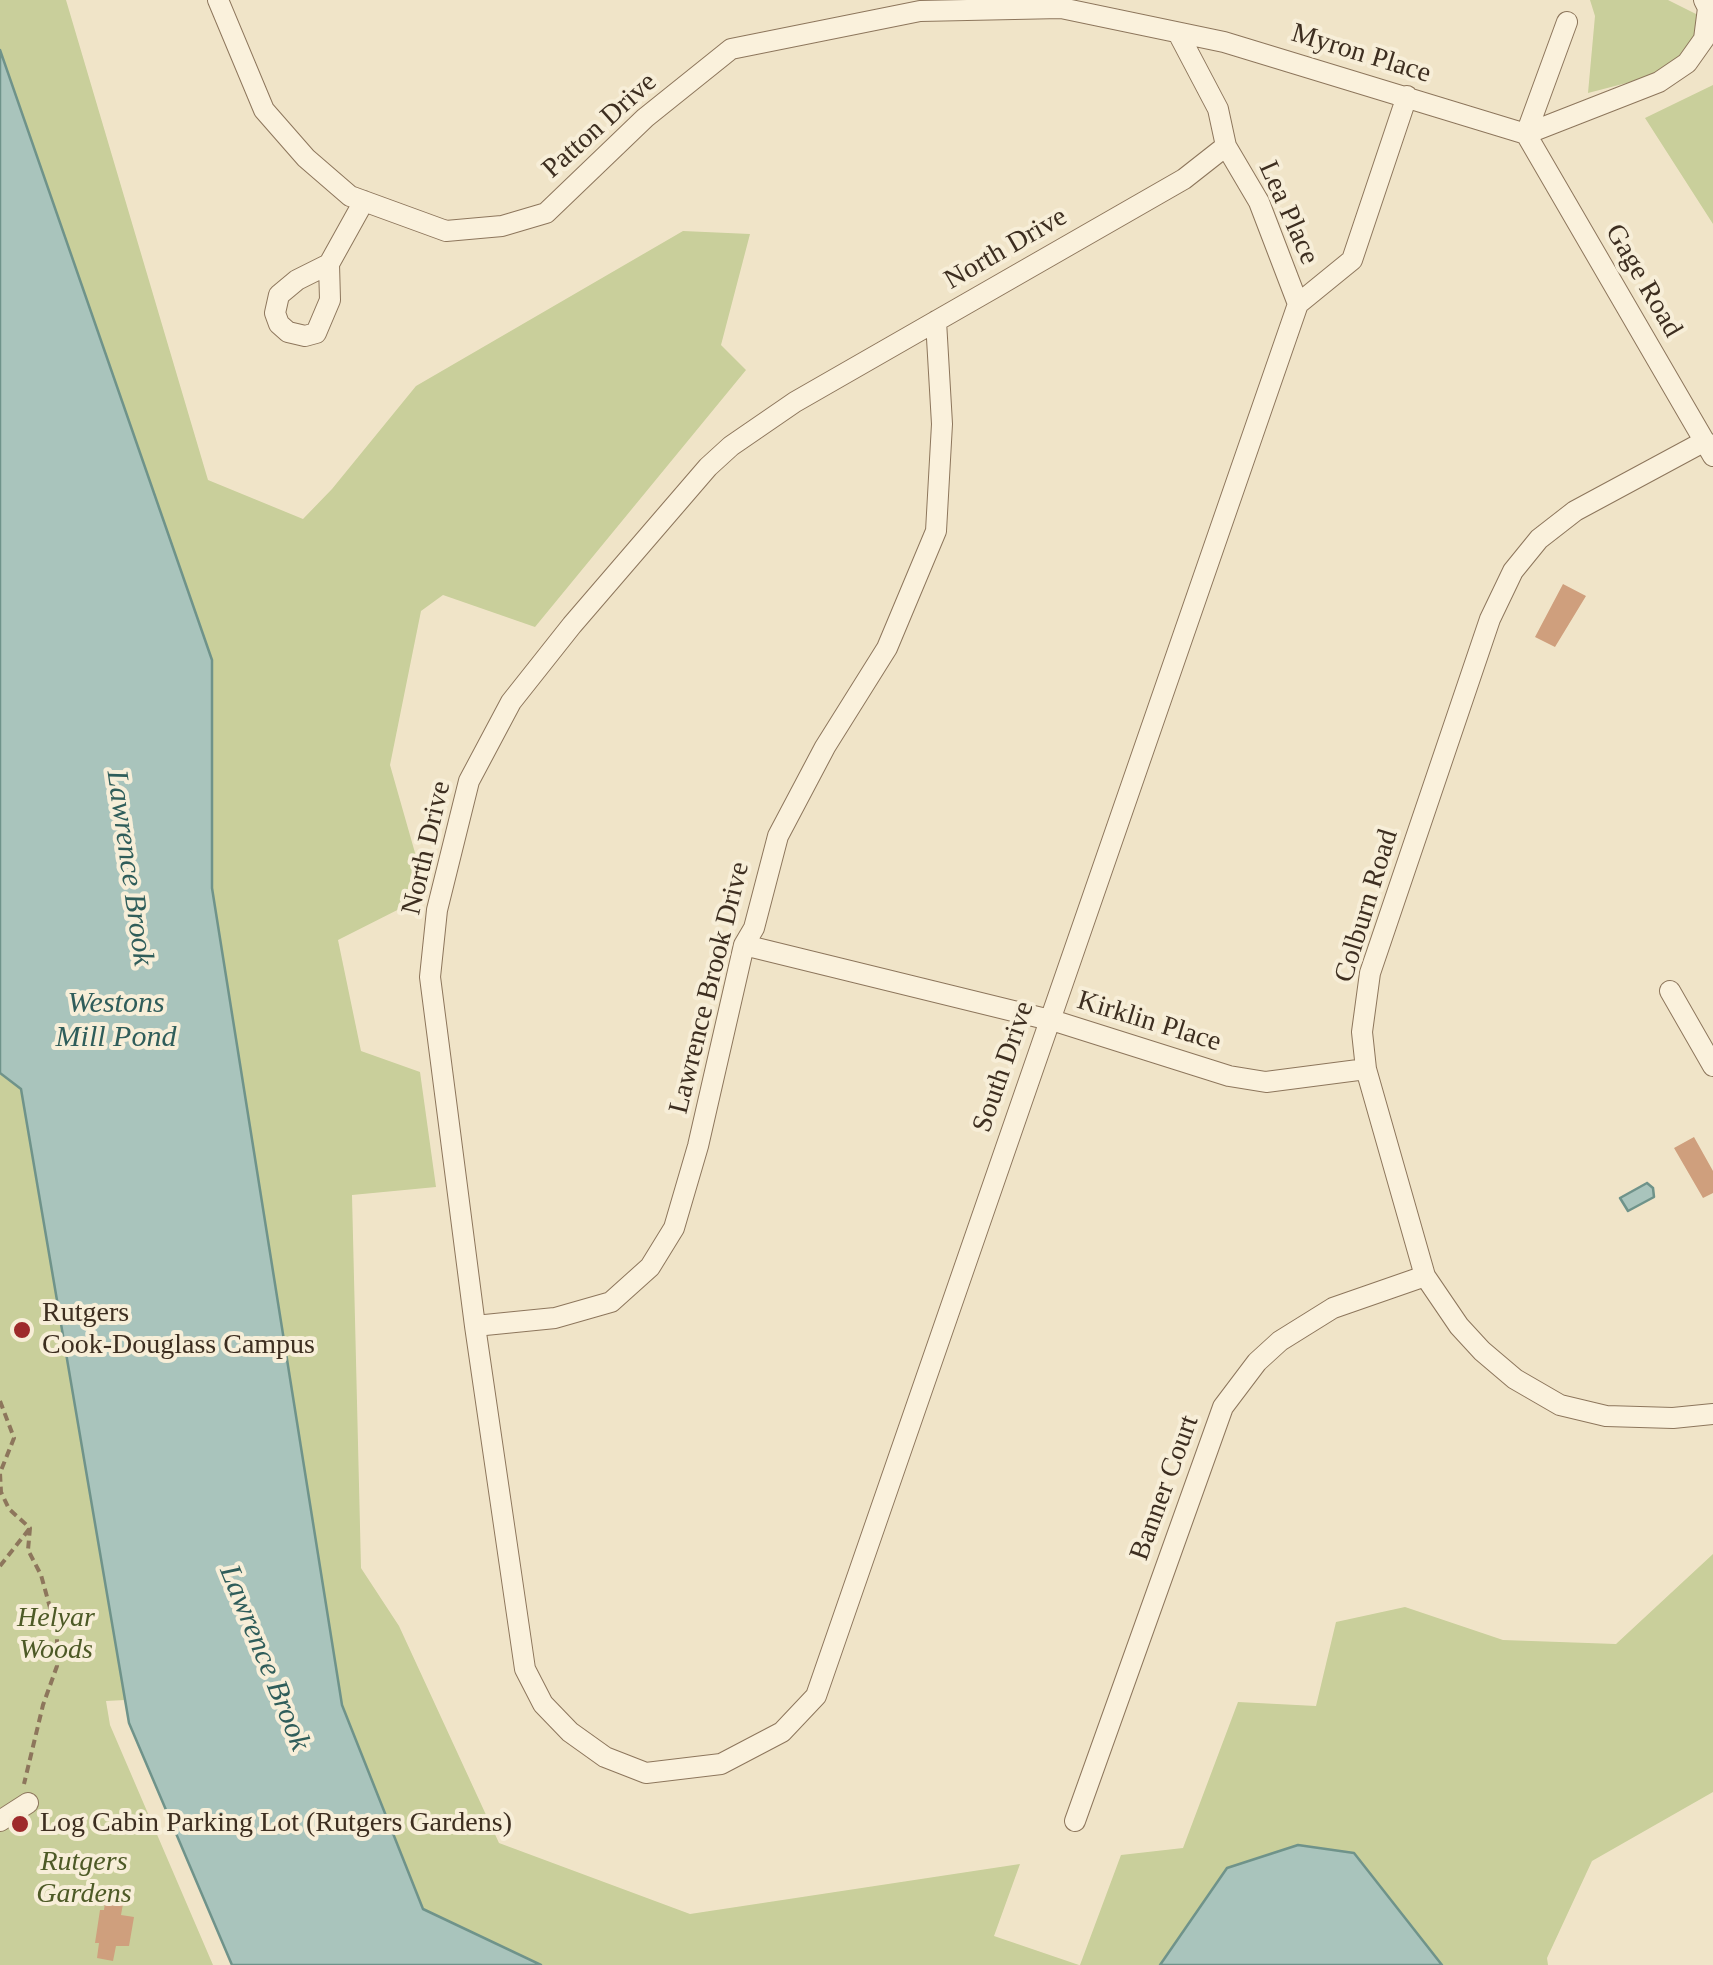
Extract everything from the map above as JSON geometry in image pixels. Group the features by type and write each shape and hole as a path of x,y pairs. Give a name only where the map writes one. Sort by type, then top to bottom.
{"street":[{"path":"1526,134 1659,82 1688,63 1704,39 1708,8 1704,0"},
{"name":"Patton Drive","path":"226,3 264,110 306,158 350,196 446,231 502,226 546,214 645,118 731,49 920,11 1062,4"},
{"name":"Myron Place","path":"1062,4 1224,42 1526,134"},
{"path":"1526,134 1567,22"},
{"name":"Lea Place","path":"1178,33 1218,109 1226,146 1259,202 1298,304 1352,260 1407,96"},
{"name":"Gage Road","path":"1526,134 1709,448"},
{"name":"North Drive","path":"679,1768 646,1773 605,1757 570,1732 543,1704 525,1670 430,977 437,910 469,781 512,702 572,625 708,467 731,446 795,402 1184,179 1226,146"},
{"path":"329,264 364,201"},
{"name":"South Drive","path":"679,1768 721,1764 782,1732 816,1696 1298,304"},
{"name":"Lawrence Brook Drive","path":"475,1326 555,1318 611,1302 650,1268 674,1228 698,1146 744,946 754,928 778,836 825,747 887,648 936,531 942,424 936,320"},
{"name":"Colburn Road","path":"1709,448 1575,512 1539,539 1513,571 1490,619 1370,973 1362,1032 1366,1069 1425,1276 1459,1326 1515,1380 1560,1405 1606,1416 1673,1418 1713,1414"},
{"name":"Kirklin Place","path":"744,946 1049,1020 1229,1076 1266,1082 1366,1069"},
{"path":"1670,991 1713,1066"},
{"name":"Banner Court","path":"1076,1821 1223,1408 1257,1362 1280,1341 1333,1308 1425,1276"},
{"path":"0,1821 28,1804"}],"path":[{"path":"0,1401 14,1438 0,1473 1,1492 9,1509 30,1528"},
{"path":"0,1566 30,1528"},
{"path":"28,1804 24,1785 42,1705 57,1666 56,1633 40,1575 28,1550 30,1528"}],"green space":[{"path":"0,0 66,0 208,480 303,519 416,386 683,231 750,234 721,345 746,370 535,627 443,595 421,611 390,765 427,895 338,940 361,1051 420,1072 436,1187 352,1195 361,1568 399,1626 499,1843 690,1914 1020,1864 994,1936 1079,1965 541,1965 423,1909 342,1705 212,888 212,660 0,50"},
{"path":"1590,0 1668,0 1698,15 1692,66 1588,93 1595,16"},
{"path":"1713,85 1713,224 1645,118"},
{"name":"Rutgers Cook-Douglass Campus","path":"0,1073 21,1089 125,1700 106,1701 110,1725 213,1965 0,1965"},
{"path":"1713,1554 1713,1792 1592,1861 1547,1958 1548,1965 1442,1965 1354,1853 1227,1868 1160,1965 1080,1965 1121,1855 1183,1848 1238,1702 1316,1706 1336,1622 1405,1607 1503,1640 1616,1644"}],"water":[{"name":"Westons Mill Pond","path":"0,50 212,660 212,888 342,1705 423,1909 541,1965 232,1965 129,1723 21,1089 0,1073"},
{"path":"1647,1183 1653,1188 1654,1197 1628,1211 1620,1198"},
{"path":"1298,1845 1354,1853 1442,1965 1160,1965 1227,1868"}],"building":[{"path":"1563,584 1586,596 1555,647 1535,637"},
{"path":"1694,1137 1713,1171 1713,1193 1703,1198 1674,1148"},
{"path":"106,1895 124,1898 121,1915 134,1917 129,1946 116,1946 113,1961 97,1958 99,1943 95,1943"}],"place":[{"name":"Rutgers Cook-Douglass Campus","path":"22,1330"},
{"name":"Log Cabin Parking Lot (Rutgers Gardens)","path":"20,1824"}],"water label":[{"name":"Lawrence Brook","path":"129,868"},
{"name":"Lawrence Brook","path":"264,1658"}],"park label":[{"name":"Helyar Woods","path":"56,1635"},
{"name":"Rutgers Gardens","path":"84,1879"}]}
